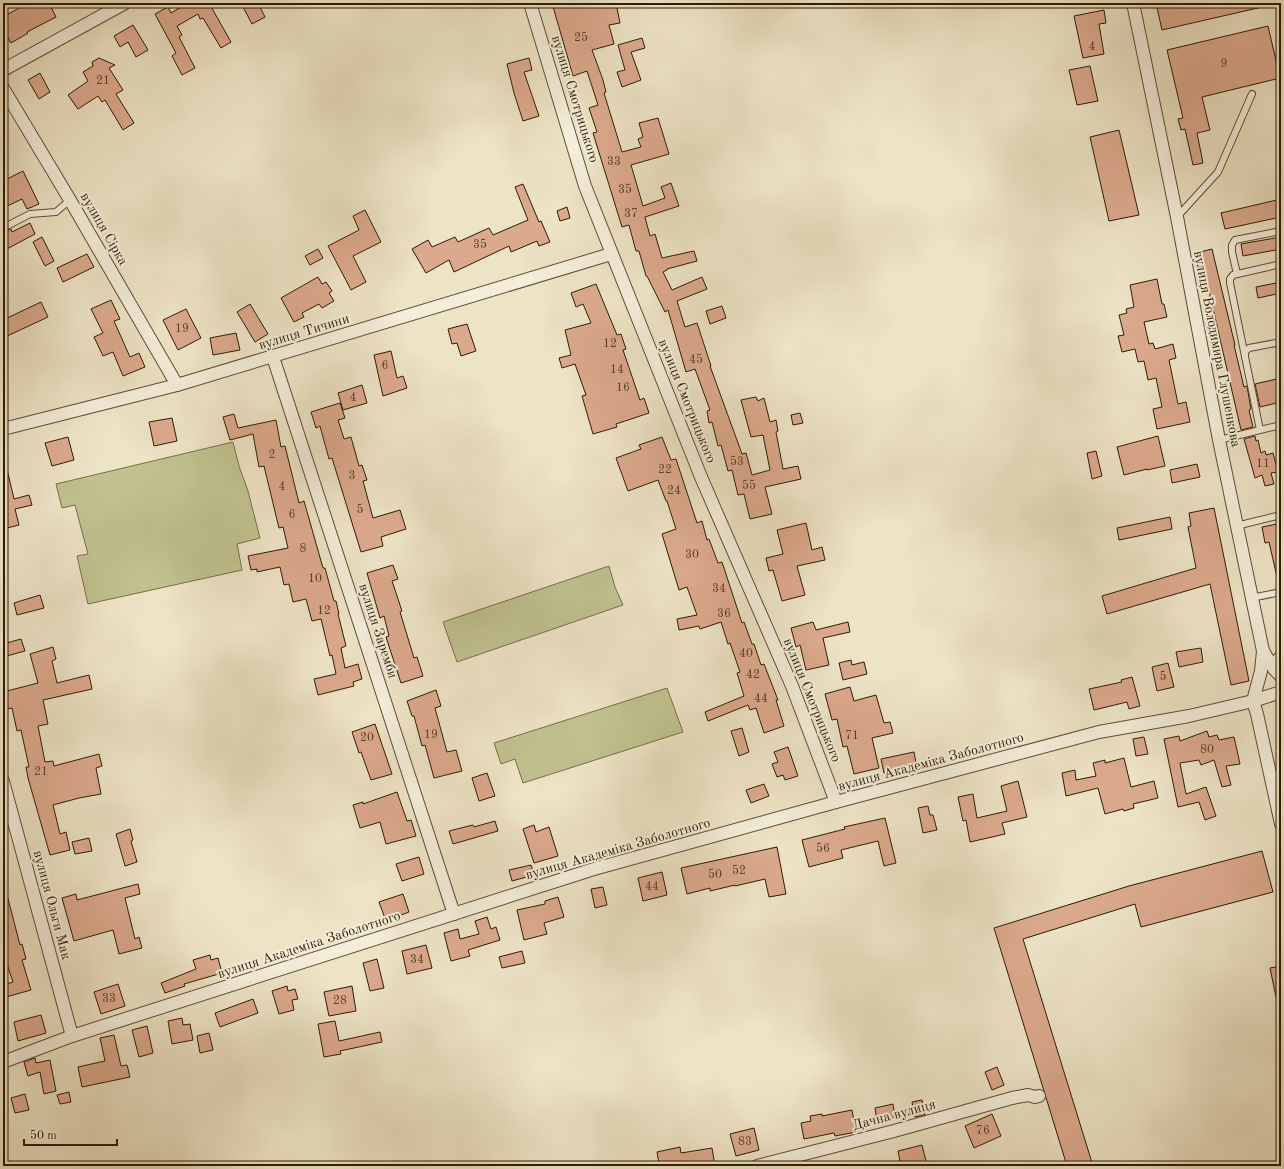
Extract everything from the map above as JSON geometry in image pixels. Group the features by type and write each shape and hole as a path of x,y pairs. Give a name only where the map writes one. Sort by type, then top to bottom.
{"street":[{"path":"3,70 125,3"},
{"name":"вулиця Смотрицького","path":"530,3 585,186 611,254 656,360 701,477 792,686 836,802"},
{"name":"вулиця Володимира Глушенкова","path":"1133,3 1177,217 1236,526 1263,651 1262,671 1252,701"},
{"name":"вулиця Сірка","path":"3,88 178,385"},
{"name":"вулиця Тичини","path":"3,429 178,385 611,254"},
{"name":"вулиця Заремби","path":"273,357 454,914"},
{"path":"1263,651 1277,672"},
{"name":"вулиця Академіка Заболотного","path":"3,1062 72,1036 594,869 836,802 1100,732 1189,716 1252,701 1281,692"},
{"path":"1252,701 1257,714 1281,824"},
{"name":"вулиця Ольги Мак","path":"3,781 72,1036"},
{"name":"Дачна вулиця","path":"756,1166 894,1131 1012,1098 1028,1095 1035,1097 1039,1096"}],"lane":[{"path":"1177,217 1218,172 1252,94"},
{"path":"3,228 30,214 56,212 70,200"},
{"path":"1237,274 1232,252 1232,245 1235,240 1281,231"},
{"path":"1260,430 1230,279 1233,275 1281,264"},
{"path":"1245,358 1245,352 1249,348 1281,342"},
{"path":"1219,440 1281,426"},
{"path":"1236,526 1281,515"},
{"path":"1251,598 1281,592"},
{"path":"1277,672 1276,658 1281,651"}],"green space":[{"path":"233,442 260,538 237,544 242,570 88,604 77,556 88,554 75,505 62,508 56,484"},
{"path":"609,566 615,587 623,605 457,662 443,622"},
{"path":"667,688 683,732 523,783 515,759 501,764 494,743"}],"building":[{"path":"28,3 49,3 56,17 27,32 28,33 11,43 3,29 3,17"},
{"path":"188,3 209,3 231,42 221,48 203,18 200,19 198,14 177,26 182,35 179,37 195,68 182,75 172,56 176,53 155,14 168,7 171,13"},
{"path":"241,3 258,3 265,17 252,24"},
{"path":"552,3 616,3 620,23 609,25 614,44 592,50 603,80 606,92 604,93 622,152 641,147 638,139 643,137 639,123 658,118 669,154 631,165 643,206 665,198 661,187 671,183 679,206 645,217 650,236 655,234 662,258 694,251 697,261 667,269 663,272 672,290 702,277 707,289 677,301 685,327 697,323 710,366 742,454 746,453 752,475 770,470 763,435 751,437 741,400 756,397 758,401 764,398 770,422 776,420 778,431 776,432 783,469 798,466 801,479 765,487 772,514 750,519 744,494 738,495 732,470 728,471 721,445 718,446 712,422 709,423 707,411 710,410 695,369 686,372 668,310 665,312 646,276 639,251 636,251 629,225 622,227 593,133 597,132 589,108 598,105 587,71 573,76"},
{"path":"1156,3 1176,3 1177,7 1194,3 1262,3 1262,7 1162,30"},
{"path":"1104,10 1106,23 1099,24 1104,54 1083,58 1074,16"},
{"path":"133,25 148,50 136,57 128,42 120,47 114,36"},
{"path":"1268,26 1280,78 1202,97 1210,130 1197,133 1203,163 1193,165 1185,129 1181,130 1178,119 1183,118 1167,50"},
{"path":"642,38 645,48 631,52 641,80 622,87 617,72 625,70 618,45"},
{"path":"99,58 115,65 109,68 123,90 116,94 134,123 123,130 105,100 102,102 98,96 78,109 68,95 88,81 83,72 93,66 92,62"},
{"path":"529,58 532,70 524,72 539,116 523,121 507,64"},
{"path":"1090,66 1098,101 1077,105 1069,70"},
{"path":"40,73 50,92 39,99 28,80"},
{"path":"1119,130 1139,215 1109,221 1090,137"},
{"path":"23,171 39,204 27,209 22,199 3,208 3,181"},
{"path":"523,184 539,222 541,221 550,242 539,246 537,241 511,252 509,246 454,272 449,260 426,273 412,249 428,240 432,247 455,237 458,242 489,228 493,235 528,220 515,187"},
{"path":"1281,199 1281,217 1225,229 1221,213"},
{"path":"567,207 570,218 560,221 557,211"},
{"path":"365,210 381,242 353,256 366,282 351,290 328,246 359,230 353,216"},
{"path":"30,223 35,234 3,251 3,232 11,229 12,232"},
{"path":"42,237 54,261 45,266 33,242"},
{"path":"1281,237 1281,249 1243,256 1241,244"},
{"path":"318,249 323,258 310,265 305,256"},
{"path":"1212,249 1244,387 1247,386 1251,409 1249,410 1253,427 1241,430 1200,252"},
{"path":"87,254 94,267 63,282 57,268"},
{"path":"318,277 322,284 326,282 332,291 329,293 334,301 322,308 319,304 302,313 304,317 294,322 281,298"},
{"path":"1157,279 1162,304 1164,304 1167,317 1144,322 1149,344 1153,343 1155,349 1173,344 1176,358 1169,360 1178,404 1186,402 1190,422 1157,429 1153,409 1162,407 1156,378 1148,380 1144,361 1138,362 1135,349 1122,352 1118,336 1124,335 1119,315 1127,313 1126,309 1134,307 1130,285"},
{"path":"1281,282 1281,293 1258,298 1256,287"},
{"path":"596,284 617,335 621,334 626,349 623,350 640,400 644,398 649,413 616,424 617,427 593,434 582,396 586,395 575,364 562,368 559,358 571,355 565,330 591,323 583,304 576,307 571,293"},
{"path":"111,300 120,319 114,321 130,357 139,353 145,367 123,376 113,352 103,356 94,337 103,333 91,309"},
{"path":"41,302 48,317 3,338 3,320"},
{"path":"250,304 268,334 255,342 237,312"},
{"path":"722,306 726,318 710,324 706,311"},
{"path":"186,309 201,338 178,350 163,320"},
{"path":"467,324 476,351 461,356 457,343 452,344 448,329"},
{"path":"236,333 240,350 213,355 210,338"},
{"path":"391,351 397,378 403,376 407,388 383,396 374,355"},
{"path":"1281,378 1281,402 1260,407 1255,384"},
{"path":"362,385 367,403 343,410 338,393"},
{"path":"340,403 345,418 338,420 344,439 351,437 359,466 362,465 367,480 363,481 373,518 400,510 406,529 381,537 383,546 361,552 332,458 329,459 320,426 316,428 311,412"},
{"path":"800,413 803,423 793,425 791,415"},
{"path":"234,414 238,428 276,420 281,447 285,446 299,503 304,501 323,568 325,568 334,601 336,601 346,646 341,648 345,668 358,664 362,679 353,682 354,686 318,695 314,679 336,674 321,619 312,621 306,599 293,602 289,584 284,585 280,567 257,572 257,569 251,570 248,556 288,548 283,527 279,528 264,466 259,467 253,434 230,440 223,417"},
{"path":"172,418 177,441 154,446 149,422"},
{"path":"1158,436 1165,466 1124,475 1117,447"},
{"path":"1255,436 1256,441 1258,440 1261,453 1265,451 1266,455 1273,453 1278,472 1271,473 1274,484 1265,486 1262,475 1255,478 1244,439"},
{"path":"68,437 74,460 52,466 45,443"},
{"path":"662,437 671,460 676,459 697,523 702,521 707,540 709,539 718,563 722,562 742,623 744,622 752,644 754,644 761,665 764,664 778,700 776,700 784,726 764,733 756,708 750,710 748,705 708,721 705,712 744,696 737,673 740,672 730,643 728,644 721,622 700,629 699,626 679,630 677,619 697,615 687,587 679,590 662,534 676,529 667,501 658,480 628,491 616,458 641,449 639,445"},
{"path":"1096,451 1102,476 1092,479 1087,453"},
{"path":"1197,464 1200,477 1172,483 1170,470"},
{"path":"7,469 14,499 29,495 32,505 15,509 19,525 3,529 3,470"},
{"path":"1214,508 1249,681 1231,685 1210,584 1107,614 1102,596 1196,568 1188,527 1191,526 1189,513"},
{"path":"1170,517 1172,529 1119,540 1117,528"},
{"path":"806,523 812,550 822,547 825,560 797,566 805,595 782,601 773,570 769,571 766,558 783,554 777,530"},
{"path":"1277,524 1281,543 1281,576 1277,577 1269,542 1265,543 1262,527"},
{"path":"393,565 398,579 392,581 402,611 400,612 414,658 417,657 423,676 401,683 386,637 389,636 384,616 380,618 367,573"},
{"path":"40,595 44,608 17,615 14,603"},
{"path":"813,622 816,630 848,622 850,632 823,638 829,665 806,670 800,645 796,647 791,628"},
{"path":"21,639 25,651 3,657 3,644"},
{"path":"53,647 56,659 52,661 57,683 89,675 92,689 43,700 48,724 38,726 45,762 53,761 54,766 99,754 102,766 96,768 101,794 53,805 60,834 66,832 70,850 50,855 28,778 26,767 29,767 21,730 17,731 12,708 3,710 3,692 38,683 30,654"},
{"path":"1201,648 1203,662 1179,667 1176,652"},
{"path":"851,660 852,665 864,662 867,674 843,680 839,663"},
{"path":"1168,663 1174,687 1157,691 1152,667"},
{"path":"1132,677 1140,706 1129,709 1127,702 1094,710 1089,689 1122,682 1121,680"},
{"path":"850,687 854,701 876,695 884,723 890,722 893,733 872,738 879,768 854,774 847,746 843,747 837,719 832,720 825,694"},
{"path":"436,690 441,706 435,708 447,752 456,750 462,771 434,778 425,745 422,746 414,716 412,716 407,701"},
{"path":"375,724 392,774 371,780 361,752 359,753 352,732"},
{"path":"742,728 749,752 739,756 731,731"},
{"path":"1207,731 1209,737 1217,735 1219,740 1234,737 1240,764 1226,766 1231,785 1222,787 1214,760 1201,765 1199,760 1180,763 1186,794 1206,787 1216,816 1205,820 1199,802 1178,807 1164,739 1179,736 1180,741"},
{"path":"1144,737 1148,754 1136,756 1133,739"},
{"path":"788,747 798,776 785,780 783,775 777,777 772,764 778,762 774,752"},
{"path":"914,752 916,763 894,768 895,771 884,773 881,759"},
{"path":"1124,758 1131,787 1154,781 1158,798 1133,804 1134,808 1124,811 1123,809 1105,814 1098,788 1066,796 1062,773 1075,770 1076,780 1096,776 1093,763 1105,760 1105,763"},
{"path":"487,773 495,796 479,801 472,778"},
{"path":"1018,781 1027,817 1002,823 1005,834 970,842 966,820 963,821 958,797 973,794 977,818 1007,811 1001,786"},
{"path":"764,784 769,796 751,803 746,790"},
{"path":"397,792 407,821 411,820 416,836 386,844 380,822 360,828 353,805 363,802 363,804"},
{"path":"928,806 930,815 933,815 937,830 923,833 918,808"},
{"path":"885,818 896,863 884,866 878,841 841,850 843,858 809,867 802,840 845,829 844,827"},
{"path":"495,821 498,831 453,844 449,831 473,825 474,827"},
{"path":"534,825 536,832 549,827 558,856 534,863 523,829"},
{"path":"130,829 133,840 131,841 137,862 125,866 116,834"},
{"path":"89,838 92,851 75,854 72,842"},
{"path":"777,847 786,894 769,897 765,879 710,891 710,888 687,894 681,868"},
{"path":"1262,851 1273,892 1141,927 1135,904 1023,939 1093,1166 1067,1166 994,928 1129,886"},
{"path":"419,857 424,874 402,881 396,864"},
{"path":"531,865 534,875 512,881 509,870"},
{"path":"662,872 667,895 643,901 638,878"},
{"path":"138,884 140,894 125,898 135,939 139,937 142,948 119,954 113,930 74,941 62,898 76,894 77,900"},
{"path":"603,887 607,905 595,908 591,889"},
{"path":"3,891 6,891 20,945 22,944 26,959 22,960 31,990 6,997 3,985 13,982 7,964 3,965"},
{"path":"403,894 409,912 386,921 379,902"},
{"path":"558,897 564,917 544,923 547,934 524,940 517,910 545,904 545,901"},
{"path":"487,917 491,929 496,927 500,940 468,950 470,956 451,961 444,933 458,929 460,939 479,934 475,921"},
{"path":"426,945 432,968 407,974 402,951"},
{"path":"522,951 525,963 502,968 499,957"},
{"path":"210,955 211,960 218,958 222,973 184,984 185,986 165,993 161,983 196,969 193,960"},
{"path":"377,959 384,988 370,991 363,963"},
{"path":"1281,966 1281,997 1276,997 1270,968"},
{"path":"118,984 125,1006 101,1014 94,992"},
{"path":"287,986 288,991 295,989 298,999 292,1000 294,1010 279,1014 272,991"},
{"path":"352,986 356,1011 329,1016 324,992"},
{"path":"253,999 258,1013 220,1027 215,1013"},
{"path":"41,1015 46,1033 18,1041 14,1022"},
{"path":"182,1018 183,1025 190,1024 193,1040 172,1044 168,1021"},
{"path":"335,1021 339,1041 380,1032 382,1042 340,1051 341,1054 324,1057 318,1024"},
{"path":"147,1026 153,1053 139,1057 132,1030"},
{"path":"209,1033 213,1050 200,1053 197,1036"},
{"path":"114,1035 121,1066 127,1065 130,1077 82,1087 78,1067 105,1061 100,1038"},
{"path":"35,1058 36,1063 50,1060 56,1091 44,1094 40,1072 28,1076 24,1062"},
{"path":"997,1067 1004,1085 992,1090 985,1072"},
{"path":"69,1092 71,1102 60,1104 57,1095"},
{"path":"25,1094 29,1110 15,1113 11,1098"},
{"path":"922,1100 925,1115 915,1117 912,1102"},
{"path":"893,1104 895,1117 877,1121 875,1108"},
{"path":"852,1110 856,1132 835,1136 834,1133 804,1139 801,1123 811,1121 810,1116 822,1114 822,1116"},
{"path":"992,1114 1001,1136 974,1148 965,1126"},
{"path":"754,1128 759,1150 736,1156 730,1134"},
{"path":"922,1145 927,1165 901,1166 898,1151"},
{"path":"680,1147 681,1153 712,1148 715,1166 667,1166 666,1163 659,1164 657,1152"}]}
